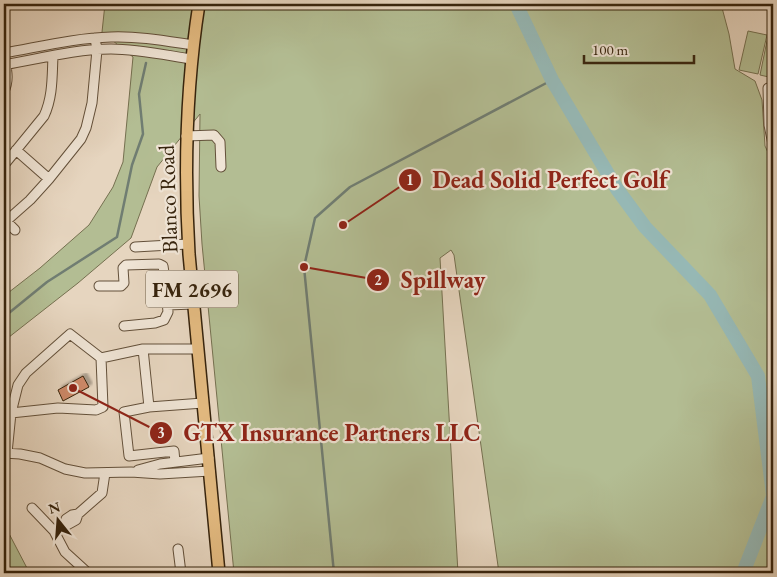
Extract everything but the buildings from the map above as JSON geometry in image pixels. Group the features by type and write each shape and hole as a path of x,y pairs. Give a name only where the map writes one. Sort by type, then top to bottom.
{"main road":[{"name":"Blanco Road","path":"200,4 191,59 186,136 186,212 219,573"}],"street":[{"path":"4,60 76,40 95,38 131,37 193,45"},
{"path":"15,230 5,222 30,200 49,179 80,139 86,128 90,116 97,50 95,38"},
{"path":"4,60 112,49 191,59"},
{"path":"4,165 48,109 53,56"},
{"path":"4,60 8,76 4,92"},
{"path":"768,88 769,125 773,144"},
{"path":"186,136 214,135 220,142 221,167"},
{"path":"16,150 49,179"},
{"path":"135,247 188,244"},
{"path":"99,286 121,286 124,283 124,268 126,264 160,264 163,266 168,312 164,320 155,323 124,326"},
{"path":"164,279 191,278"},
{"path":"167,305 194,304"},
{"path":"198,349 143,349 101,358 70,334 26,373 18,385 11,413 6,453 40,458 74,471 160,474 210,471"},
{"path":"143,349 149,407"},
{"path":"11,413 58,408 96,410 103,407 101,358"},
{"path":"175,462 174,451 129,456 124,412 149,407 203,403"},
{"path":"131,472 160,464 209,458"},
{"path":"54,531 64,524 67,525 76,520 78,514 102,493 105,473"},
{"path":"32,508 54,531 65,552 88,573"},
{"path":"178,549 181,573"}],"green space":[{"path":"105,4 721,4 729,34 735,69 755,81 762,100 765,146 773,163 773,573 499,573 454,255 451,250 440,258 458,573 234,573 202,244 199,196 200,114 157,167 131,238 78,283 4,341 4,296 40,268 89,225 113,187 123,162 133,57 102,32"},
{"path":"748,31 767,35 758,74 739,70"},
{"path":"768,36 773,37 773,78 760,75"},
{"path":"4,524 28,570 31,573 4,573"}],"waterway":[{"path":"516,4 552,80 617,189 645,227 710,295 758,376 773,495"},
{"path":"4,317 47,282 117,237 132,165 143,134 139,94 146,63"},
{"path":"334,573 304,267 315,218 350,187 552,80"},
{"path":"743,573 773,496"}],"place":[{"name":"Dead Solid Perfect Golf","path":"343,225"},
{"name":"Spillway","path":"304,267"},
{"name":"GTX Insurance Partners LLC","path":"73,388"}]}
